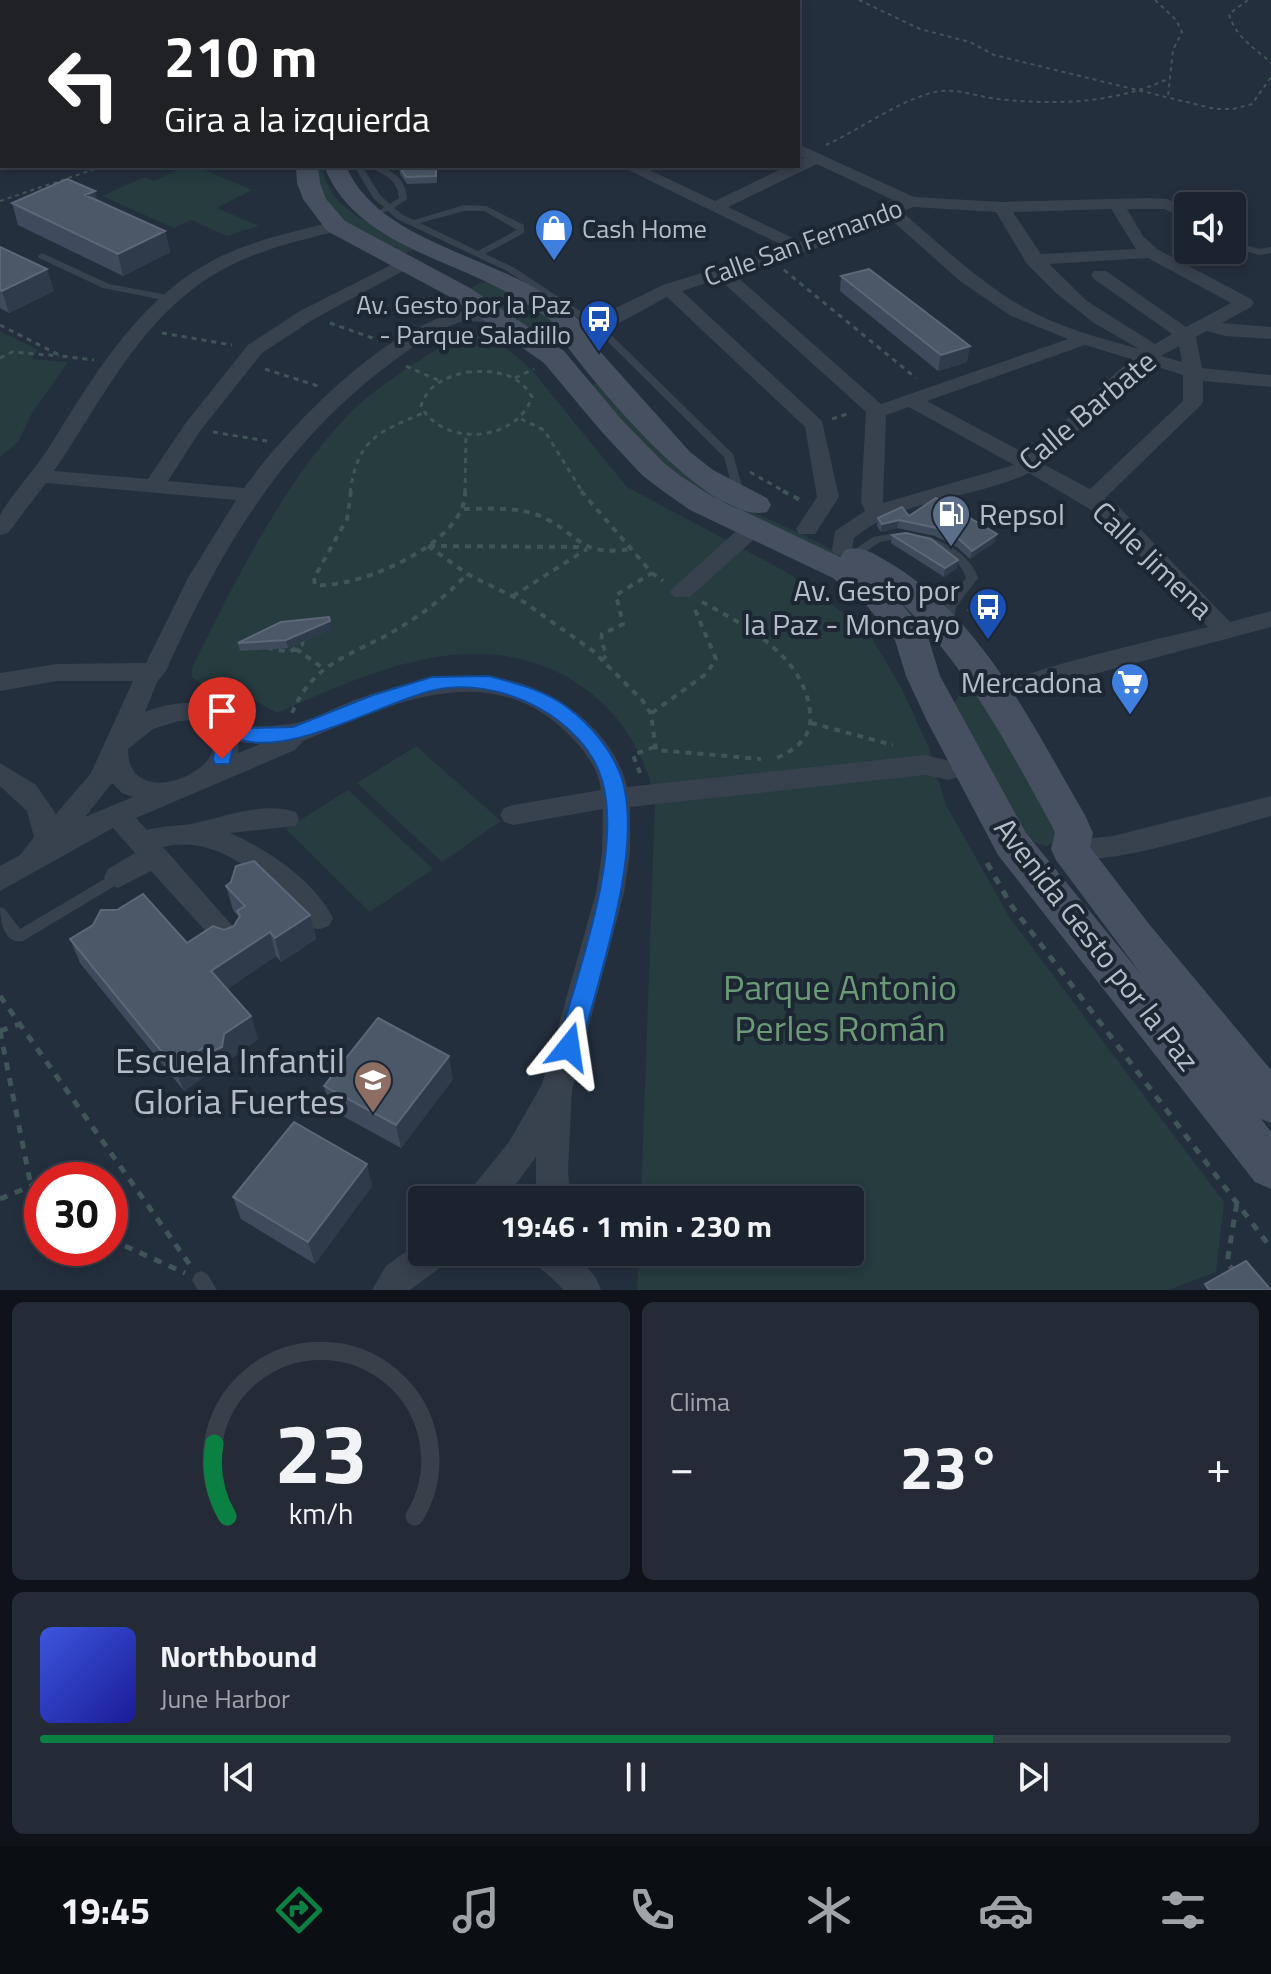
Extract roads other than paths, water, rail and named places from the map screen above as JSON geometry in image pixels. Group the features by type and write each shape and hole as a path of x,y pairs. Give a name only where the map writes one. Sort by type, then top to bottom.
{"main road":[{"name":"Avenida Gesto por la Paz","path":"307,168 309,187 323,215 336,226 407,264 461,303 492,316 538,355 554,357 653,469 701,503 844,571 879,598 911,637 923,676 940,709 998,850 1271,1167"},
{"name":"Avenida Gesto por la Paz","path":"336,168 348,196 501,278 570,325 584,330 680,458 702,476 807,529 904,586 947,628 997,696 1071,825 1074,833 1070,849 1135,936 1271,1103"},
{"path":"461,303 462,286 472,279 501,278"},
{"path":"538,355 555,343 584,330"},
{"path":"940,709 942,694 957,685 979,686 997,696"},
{"path":"998,850 1020,851 1042,859 1053,858 1070,849"}],"street":[{"path":"807,153 911,202"},
{"path":"637,168 801,248"},
{"path":"715,207 781,168"},
{"name":"Calle San Fernando","path":"584,330 669,289 801,248 911,202 1002,207 1115,202 1167,204 1174,207"},
{"path":"1115,202 1136,239 1151,253"},
{"path":"1002,207 1033,260 1071,298 1151,353 1193,371 1269,387"},
{"path":"890,210 996,299 1085,339 1151,353"},
{"path":"0,528 42,476 112,362 168,298 217,265 254,249 336,226"},
{"path":"1033,260 1151,253"},
{"name":"Calle Barbate","path":"848,552 843,536 876,513 1013,473 1030,465 1151,353 1245,303 1151,253"},
{"path":"154,487 192,428 249,356 307,315 407,264"},
{"path":"723,274 874,408 872,502 876,513"},
{"path":"1092,499 1193,402 1193,371 1186,335 1100,275"},
{"path":"669,289 815,425 828,497 807,529"},
{"path":"30,862 48,837 95,789 117,747 146,678 154,671 198,582 250,495 312,417 339,392 461,303"},
{"path":"1205,324 1225,330 1271,333"},
{"path":"874,408 911,400 1085,339"},
{"name":"Calle Jimena","path":"911,400 1111,512 1224,630"},
{"path":"42,476 250,495"},
{"path":"682,592 753,528"},
{"path":"997,696 1027,683 1271,619"},
{"path":"0,682 44,672 113,674 154,671 163,676 161,684 178,705 247,735 294,734 380,700 432,684 489,682 510,687 547,703 584,733 601,756 612,780 618,837 605,913 556,1089 551,1186"},
{"path":"176,790 147,791 123,781 117,773 117,747 138,724 151,717 180,711 205,716 223,729 226,748 215,769 204,778"},
{"path":"0,880 116,814 286,743 294,734"},
{"path":"513,815 646,794 922,765 949,770"},
{"path":"0,773 31,794 40,807 48,837"},
{"path":"1070,849 1113,847 1271,807"},
{"path":"116,814 230,939"},
{"path":"192,834 227,823 286,819"},
{"path":"118,877 163,834 192,834 221,841 263,861 293,886 319,918"},
{"path":"496,1186 528,1141 540,1111 556,1089"},
{"path":"389,1290 414,1266"},
{"path":"565,1266 583,1288"},
{"path":"574,1266 583,1288"}],"lane":[{"path":"359,168 383,213"},
{"path":"376,168 394,175 402,184 403,199 383,213"},
{"path":"412,223 464,208 486,209 521,227 521,231 478,254"},
{"path":"383,213 412,223 535,284 584,330"},
{"path":"1246,248 1259,252 1271,250"},
{"path":"42,256 106,286 168,298"},
{"path":"848,552 877,539 900,534 930,541 966,562 972,578 950,606 947,628"},
{"path":"0,913 18,937 118,877"}],"place":[{"name":"Cash Home","path":"554,262"},
{"name":"Av. Gesto por la Paz - Parque Saladillo","path":"599,353"},
{"name":"Repsol","path":"951,548"},
{"name":"Av. Gesto por la Paz - Moncayo","path":"988,641"},
{"name":"Mercadona","path":"1130,716"},
{"name":"Escuela Infantil Gloria Fuertes","path":"373,1114"}],"park label":[{"name":"Parque Antonio Perles Román","path":"840,1006"}]}
